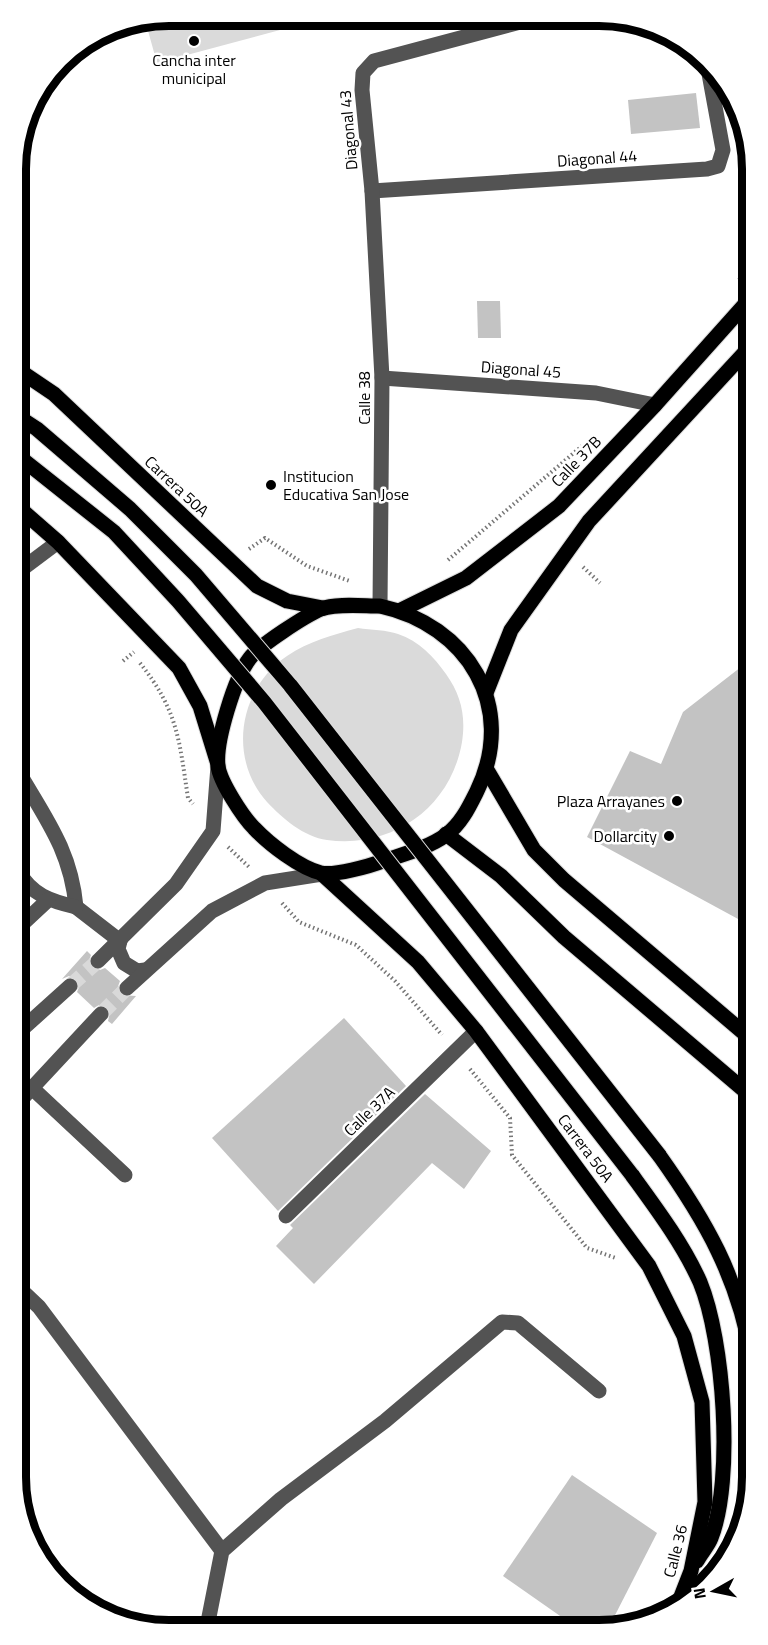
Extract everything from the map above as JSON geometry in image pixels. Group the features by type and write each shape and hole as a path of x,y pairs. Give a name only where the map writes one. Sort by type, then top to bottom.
{"main road":[{"name":"Calle 37B","path":"400,610 466,578 558,506 656,405 742,308"},
{"path":"486,693 511,630 589,521 742,355"},
{"name":"Carrera 50A","path":"26,375 54,394 257,586 287,601 323,608 380,606 400,610 437,628 467,657 486,693 492,724 487,770 467,812 446,834 414,851 369,866 322,874"},
{"path":"26,422 130,509 196,575 290,686 659,1155 696,1207 728,1269 742,1311"},
{"path":"26,462 114,532 264,702 632,1174 659,1212 700,1283 714,1335 724,1399 721,1498 711,1538 697,1561"},
{"path":"26,514 58,542 179,668 200,706 218,766"},
{"path":"218,766 226,709 250,658 296,624 323,608"},
{"name":"Carrera 50A","path":"218,766 241,814 272,847 322,874 418,962 476,1031 649,1266 684,1336 702,1402 705,1502"},
{"path":"487,770 534,850 564,880 742,1032"},
{"path":"446,834 501,876 564,937 742,1088"},
{"name":"Calle 36","path":"693,1561 705,1502"}],"street":[{"name":"Diagonal 43","path":"372,191 362,90 363,73 374,61 505,26"},
{"name":"Diagonal 44","path":"372,191 707,169 718,166 723,150 710,79"},
{"name":"Calle 38","path":"372,191 382,378 380,606"},
{"name":"Diagonal 45","path":"382,378 596,393 656,405"},
{"path":"26,566 58,542"},
{"path":"98,961 176,884 213,831 218,766"},
{"path":"26,785 64,850 74,877 76,907"},
{"path":"127,988 212,911 265,883 322,874"},
{"path":"26,882 48,900 76,907 120,941"},
{"path":"26,920 48,900"},
{"path":"120,941 118,949 124,963 137,971 145,970"},
{"path":"26,1026 70,986"},
{"path":"26,1094 101,1014"},
{"name":"Calle 37A","path":"286,1216 476,1031"},
{"path":"32,1088 125,1175"},
{"path":"26,1295 39,1307 222,1551"},
{"path":"208,1620 222,1551 280,1499 385,1422 502,1322 518,1323 599,1391"}],"path":[{"path":"733,287 742,276"},
{"path":"446,562 583,445"},
{"path":"231,561 265,538 307,566 348,581 380,581"},
{"path":"126,646 161,690 178,730 188,798 213,831 265,883 298,922 357,945 395,981 510,1118 512,1155 587,1248 626,1262"}],"shaded area":[{"name":"Cancha inter municipal","path":"295,26 157,63 147,27"},
{"path":"358,628 384,631 406,637 431,656 446,674 459,698 463,715 462,742 456,765 446,786 432,804 415,819 396,830 374,838 351,841 327,840 302,831 267,802 255,785 247,766 243,746 244,725 249,705 270,670 304,646"}],"building":[{"path":"696,93 700,128 631,134 628,100"},
{"path":"477,301 500,301 501,338 478,338"},
{"name":"Plaza Arrayanes","path":"742,666 742,921 587,837 630,751 661,764 683,712"},
{"path":"87,951 91,955 88,963 92,968 100,970 105,968 120,981 117,989 120,995 136,996 112,1024 108,1021 110,1012 107,1007 99,1005 94,1008 77,992 80,985 77,979 69,976 62,979"},
{"path":"344,1018 406,1086 278,1211 212,1138"},
{"path":"425,1094 491,1151 464,1189 432,1163 314,1284 276,1246 293,1228 290,1225"},
{"path":"572,1475 657,1533 613,1618 566,1620 503,1576"}],"tunnel":[{"path":"70,986 98,961"},
{"path":"101,1014 127,988"}],"place":[{"name":"Cancha inter municipal","path":"194,41"},
{"name":"Institucion Educativa San Jose","path":"271,485"},
{"name":"Plaza Arrayanes","path":"677,801"},
{"name":"Dollarcity","path":"669,836"}]}
